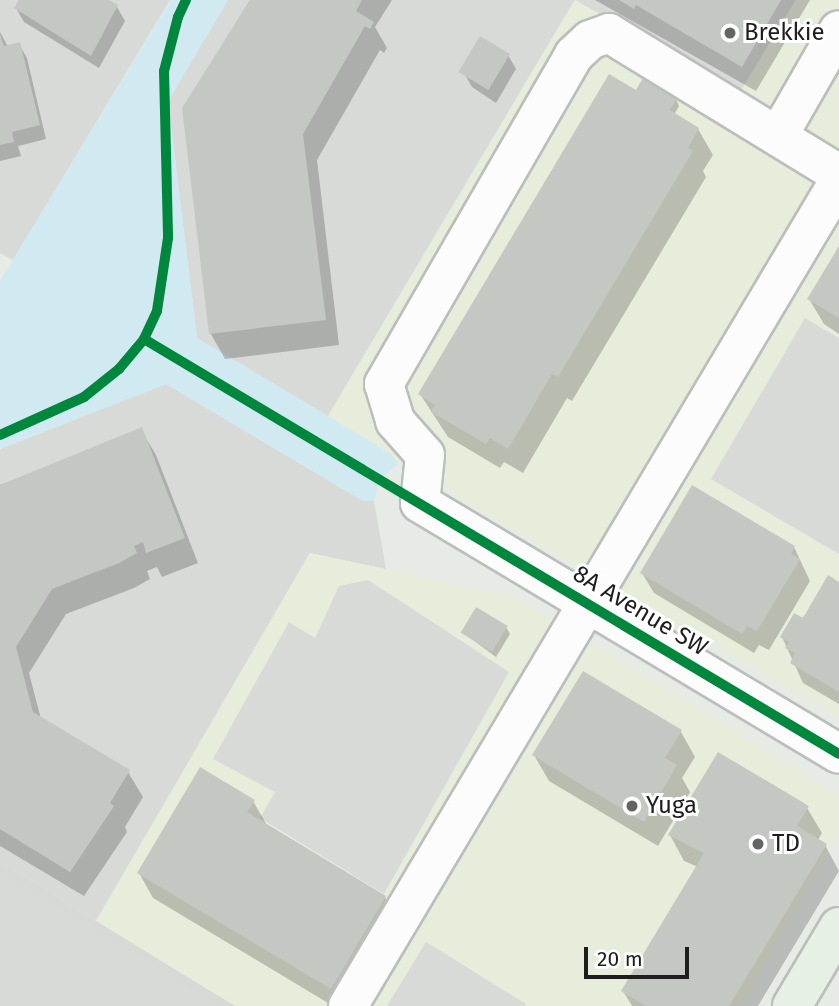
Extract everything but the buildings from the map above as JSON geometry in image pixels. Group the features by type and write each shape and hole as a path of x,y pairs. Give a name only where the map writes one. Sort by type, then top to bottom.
{"main road":[{"path":"792,1006 839,927"}],"street":[{"path":"839,30 778,136 839,174"},
{"name":"8A Avenue SW","path":"778,136 609,33 590,40 573,55 384,384 395,421 425,455 420,503 839,754"},
{"path":"348,1006 839,181"}],"shaded area":[{"path":"0,0 170,0 13,260 0,253"},
{"path":"171,0 228,0 168,101 197,338 391,454 398,463 380,480 374,501 363,501 166,384 0,449 0,281"},
{"path":"228,0 796,0 740,92 574,1 328,416 197,338 168,101"},
{"path":"575,0 740,92 796,0 839,0 839,717 398,463 391,454 328,416"},
{"path":"805,318 839,338 839,554 711,479"},
{"path":"166,384 363,501 374,501 386,569 310,553 96,921 0,861 0,449"},
{"path":"310,553 520,599 839,795 839,831 741,1006 235,1006 96,921"},
{"path":"368,580 509,672 384,894 260,818 275,792 213,759 289,622 315,638 339,586"},
{"path":"0,861 96,921 235,1006 0,1006"},
{"path":"0,874 219,1006 0,1006"},
{"path":"426,942 526,1004 525,1006 387,1006"}],"cycle path":[{"path":"186,0 178,17 164,71 168,238 157,311 144,339 839,754"},
{"path":"0,435 84,397 119,369 144,339"}],"place":[{"name":"Brekkie","path":"730,33"},
{"name":"Yuga","path":"632,806"},
{"name":"TD","path":"758,844"}]}
